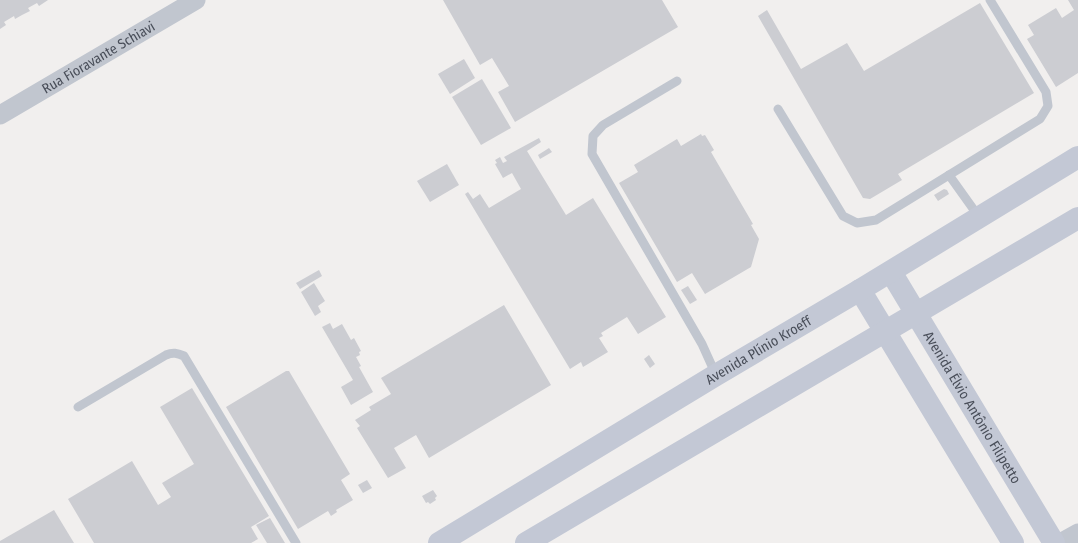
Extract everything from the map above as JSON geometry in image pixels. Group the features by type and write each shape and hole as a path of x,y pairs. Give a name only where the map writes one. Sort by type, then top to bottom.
{"main road":[{"name":"Avenida Plínio Kroeff","path":"439,543 716,375 891,272 1078,157"},
{"path":"526,543 1078,218"},
{"name":"Avenida Élvio Antônio Filipetto","path":"891,272 1054,543"},
{"path":"860,290 1014,543"}],"street":[{"name":"Rua Fioravante Schiavi","path":"0,115 196,0"},
{"path":"1060,543 1078,533"}],"lane":[{"path":"778,109 843,216 857,223 876,220 1040,119 1048,106 1046,92 990,0"},
{"path":"677,81 603,125 593,136 592,154 702,344 716,375"},
{"path":"949,175 979,217"},
{"path":"78,407 166,355 177,353 184,356 296,543"}],"building":[{"path":"0,0 48,0 39,6 37,3 28,8 30,11 15,19 14,16 4,22 6,25 0,29"},
{"path":"443,0 662,0 678,27 515,122 498,92 509,86 492,58 480,65"},
{"path":"1068,0 1078,0 1078,73 1056,87 1027,39 1034,35 1028,25 1056,8 1062,18 1074,10"},
{"path":"980,3 1034,93 898,174 902,180 870,199 863,198 758,16 767,10 801,69 847,43 864,71"},
{"path":"464,59 475,78 450,94 438,74"},
{"path":"482,79 511,128 481,145 452,97"},
{"path":"701,134 702,136 705,135 714,150 711,152 753,224 751,225 759,239 751,267 705,294 692,273 677,282 619,183 638,172 634,165 677,139 681,146"},
{"path":"539,138 541,142 527,151 566,215 593,198 666,317 638,334 627,317 601,333 603,336 599,338 608,352 583,367 581,362 570,369 465,194 468,192 473,199 480,194 489,208 521,189 512,173 503,178 495,164 497,163 495,160 500,157 503,163 507,161 504,157"},
{"path":"549,148 552,152 540,159 538,155"},
{"path":"447,164 459,185 430,202 417,181"},
{"path":"944,189 947,190 949,194 938,201 934,195"},
{"path":"319,270 322,276 300,289 296,283"},
{"path":"314,283 325,301 318,306 321,312 315,316 301,292"},
{"path":"688,286 697,300 690,304 681,290"},
{"path":"504,305 551,385 429,458 416,435 394,448 406,468 388,478 357,428 360,426 355,420 371,410 369,407 391,394 381,378"},
{"path":"330,323 333,329 342,324 351,340 354,338 361,351 359,352 360,355 356,357 361,366 359,367 373,392 351,405 341,387 353,380 322,327"},
{"path":"649,355 655,364 650,368 644,359"},
{"path":"286,371 289,371 350,474 341,480 353,500 336,510 337,512 331,516 328,511 298,529 226,407"},
{"path":"192,388 269,516 251,527 258,539 251,543 94,543 68,499 132,461 158,505 171,497 162,483 194,464 160,407"},
{"path":"367,480 372,488 363,493 358,485"},
{"path":"433,490 437,496 435,498 436,500 430,504 428,502 426,503 422,496"},
{"path":"54,510 74,543 0,543 0,541"},
{"path":"270,518 285,543 267,543 256,525"}]}
